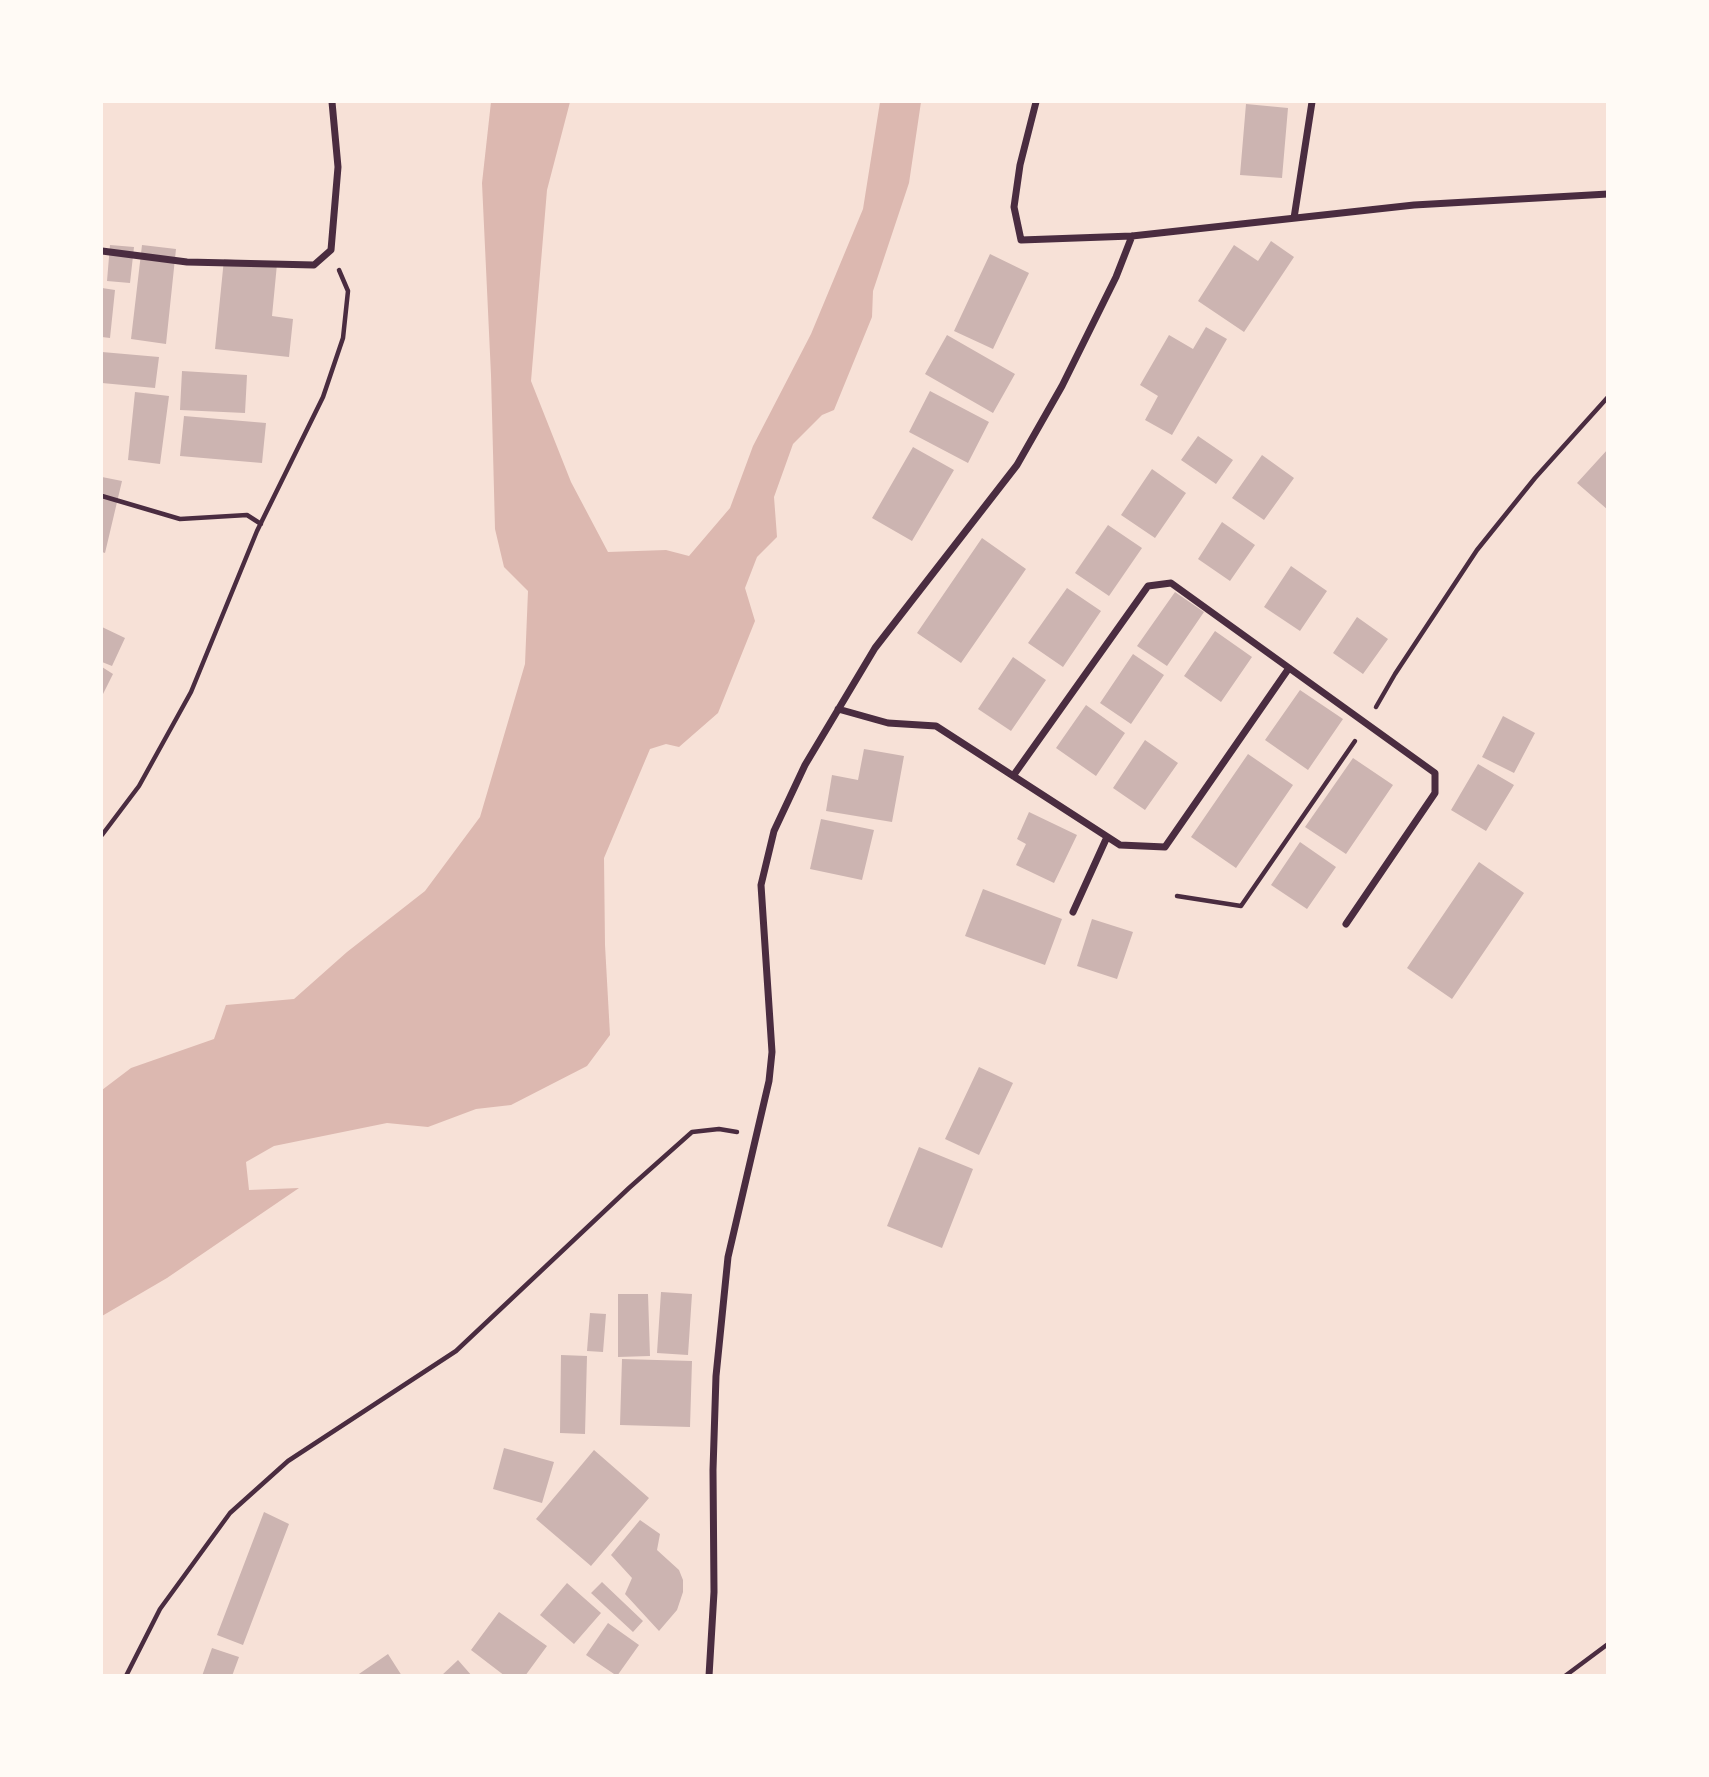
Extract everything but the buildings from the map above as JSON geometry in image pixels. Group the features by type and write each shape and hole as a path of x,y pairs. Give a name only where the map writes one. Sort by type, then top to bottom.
{"street":[{"path":"102,251 187,262 314,265 331,250 338,167 332,102"},
{"path":"1036,102 1020,165 1014,207 1021,240 1132,236 1414,205 1608,194"},
{"path":"1294,218 1312,102"},
{"path":"709,1675 714,1592 713,1470 716,1376 728,1257 769,1081 772,1052 761,885 774,831 805,765 875,648 1017,465 1074,362 1116,276 1132,236"},
{"path":"1013,776 1148,586 1171,583 1435,773 1435,793 1346,923"},
{"path":"838,709 888,723 936,726 1120,845 1165,847 1289,668"},
{"path":"1073,912 1107,837"}],"path":[{"path":"102,835 139,786 191,692 261,524 323,397 344,338 348,290 331,250"},
{"path":"1177,895 1241,906 1367,724 1395,674 1477,551 1535,478 1608,397"},
{"path":"102,496 180,519 247,515 261,524"},
{"path":"126,1675 160,1609 230,1513 288,1461 456,1351 692,1132 719,1129 757,1135"},
{"path":"1565,1675 1608,1644"}],"shaded area":[{"path":"491,102 570,102 547,190 531,381 571,482 608,552 666,550 689,556 730,508 753,446 811,334 863,209 880,102 921,102 909,183 873,291 872,317 834,410 822,415 793,444 774,497 777,537 757,557 745,588 755,621 718,713 679,747 666,744 650,749 604,858 610,1035 587,1066 511,1105 476,1109 428,1127 387,1123 274,1146 246,1162 249,1190 299,1188 167,1278 102,1316 102,1090 131,1068 214,1039 226,1005 294,999 347,952 425,891 480,817 525,664 528,591 504,567 495,529 482,183"}]}
